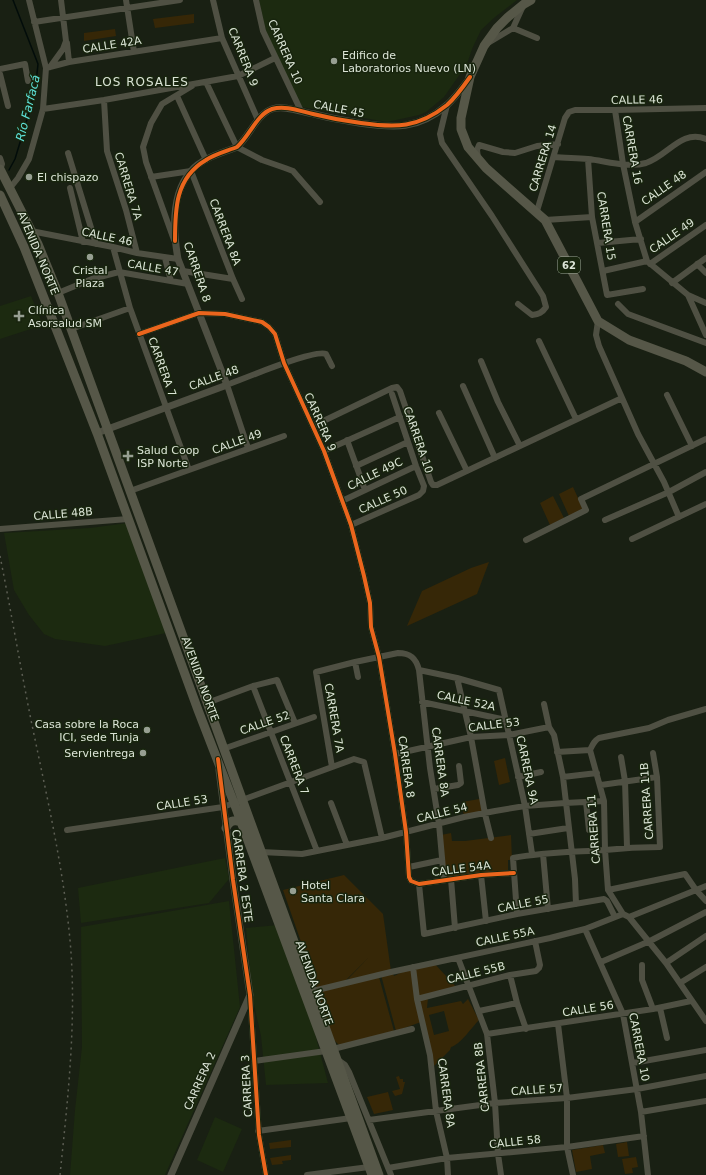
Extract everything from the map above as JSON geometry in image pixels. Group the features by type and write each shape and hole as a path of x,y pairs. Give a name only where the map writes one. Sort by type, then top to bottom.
{"main road":[{"name":"62","path":"528,2 508,17 497,28 484,46 470,77 463,107 461,130 468,147 486,168 546,220 598,321"},
{"name":"AVENIDA NORTE","path":"0,170 32,230 58,292 223,749 239,802 241,822 330,1050 336,1059 379,1175"},
{"name":"AVENIDA NORTE","path":"0,195 24,246 97,433 218,759 261,852 313,991 351,1118 371,1171"},
{"path":"598,321 629,340 686,361 706,372"},
{"path":"226,828 232,821 237,820 241,822"}],"street":[{"path":"10,188 18,178 29,159 43,109 48,67 29,0"},
{"path":"61,0 69,62"},
{"path":"126,0 134,52"},
{"path":"34,22 180,0"},
{"name":"CARRERA 9","path":"213,0 222,38 258,120"},
{"name":"CARRERA 10","path":"256,0 263,31 301,110"},
{"path":"484,46 512,28 528,2"},
{"path":"512,28 537,38"},
{"name":"CALLE 42A","path":"48,67 69,62 222,38"},
{"path":"48,67 63,50 66,41"},
{"path":"43,109 104,100 238,76 275,58"},
{"path":"0,69 25,64 28,81"},
{"path":"0,74 8,104 0,103"},
{"name":"CALLE 45","path":"191,171 206,160 237,147 246,138 258,120 266,113 277,108 301,110 334,119 386,127 404,126 430,117 447,105 470,77"},
{"path":"206,82 237,147 262,160 293,171 320,202"},
{"path":"195,84 177,96 206,160"},
{"name":"CARRERA 8","path":"177,96 162,104 157,111 145,138 143,147 146,162 175,241 178,259 227,385 248,448"},
{"name":"CARRERA 7A","path":"104,100 107,151 126,210 137,253"},
{"path":"447,105 440,134 442,143 495,221 543,296 546,307 539,314 532,315 518,304"},
{"name":"CALLE 46","path":"569,112 575,110 706,108"},
{"name":"CARRERA 16","path":"615,110 623,164 635,222 648,262"},
{"name":"CARRERA 14","path":"537,211 565,118 569,112"},
{"path":"554,157 588,159 638,165 657,159 676,144 690,136 704,138"},
{"path":"478,158 477,150 479,145 502,152 515,153 537,146 558,144"},
{"path":"68,153 96,244"},
{"path":"0,158 2,164 0,170"},
{"name":"CARRERA 15","path":"588,159 592,217 607,295 643,290"},
{"path":"151,177 191,171"},
{"path":"175,241 175,217 178,196 191,171"},
{"name":"CARRERA 8A","path":"191,171 242,299"},
{"name":"CALLE 48","path":"635,222 706,172"},
{"path":"70,188 83,242"},
{"path":"165,217 175,217"},
{"path":"546,220 592,217"},
{"name":"CALLE 49","path":"602,271 648,262 706,225"},
{"name":"CALLE 46","path":"32,230 137,253 178,259"},
{"path":"598,243 641,239"},
{"name":"CARRERA 7","path":"113,247 130,308 189,470"},
{"path":"165,258 172,282"},
{"path":"672,283 706,258"},
{"path":"648,262 688,295 706,303"},
{"path":"697,264 706,273"},
{"path":"183,270 233,279"},
{"name":"CALLE 47","path":"58,292 92,279 119,272 188,284"},
{"path":"688,295 706,335"},
{"path":"618,304 628,314 706,343"},
{"path":"71,329 130,308"},
{"path":"139,334 199,313"},
{"name":"CARRERA 9","path":"199,313 225,314 265,323 270,327 275,334 284,363 324,450 351,525"},
{"path":"598,321 596,335 599,346 622,398 654,465 669,492 679,516"},
{"path":"539,341 576,419"},
{"name":"CALLE 48","path":"97,433 284,363 322,352 326,354 332,366"},
{"path":"481,361 498,402 520,446"},
{"path":"463,386 495,458"},
{"path":"313,426 397,387 400,391 431,482 434,485 437,485 622,398"},
{"name":"CARRERA 10","path":"392,394 424,486 423,491"},
{"path":"667,395 692,446"},
{"path":"439,413 467,471"},
{"path":"324,450 400,416"},
{"name":"CALLE 49","path":"130,491 284,436"},
{"path":"526,540 586,510 580,498 654,465 706,439"},
{"path":"347,440 365,490"},
{"path":"356,466 408,442"},
{"name":"CALLE 49C","path":"342,501 416,466"},
{"path":"605,520 669,492 706,472"},
{"name":"CALLE 50","path":"351,525 419,495 423,491"},
{"path":"632,539 706,504"},
{"name":"CALLE 48B","path":"0,529 128,519"},
{"name":"CARRERA 8","path":"351,525 370,603 371,627 379,656 395,754 406,832 409,877 411,881"},
{"path":"358,677 355,662 379,656 404,653 412,656 417,662 418,670 457,678 471,737 484,814 491,838"},
{"name":"CARRERA 7A","path":"332,768 316,672 355,662"},
{"name":"CARRERA 8A","path":"418,670 439,824 444,880"},
{"name":"CARRERA 9A","path":"457,678 499,690 525,806 532,854"},
{"path":"207,703 253,686 277,680 295,723"},
{"name":"CARRERA 7","path":"253,686 317,851"},
{"name":"CALLE 52A","path":"422,702 506,720"},
{"path":"544,704 549,727 553,732 563,777 572,851 576,904"},
{"path":"557,752 590,750 595,741 603,737 649,728 668,720 706,709"},
{"name":"CALLE 52","path":"223,749 314,717"},
{"name":"CALLE 53","path":"395,754 471,737 509,735 549,727"},
{"name":"CARRERA 11","path":"590,750 601,785 604,801 605,850 608,890 626,916 650,941 706,1021"},
{"name":"CARRERA 11B","path":"627,847 660,847 657,777 653,753"},
{"path":"517,914 513,858 532,854 605,850 627,847 625,781 621,757"},
{"name":"CARRERA 2 ESTE","path":"218,759 223,807 250,995"},
{"name":"CALLE 53","path":"67,830 223,807 354,759 364,762 382,838"},
{"path":"434,789 462,783 459,766"},
{"path":"518,776 541,772"},
{"path":"563,777 597,773"},
{"path":"601,785 657,777"},
{"name":"CALLE 54","path":"261,852 302,854 382,838 464,817 525,806 565,802 604,801"},
{"path":"586,802 588,830"},
{"path":"331,803 347,845"},
{"path":"529,834 568,828"},
{"path":"543,854 548,909"},
{"path":"409,867 442,860"},
{"name":"CALLE 54A","path":"411,881 419,884 481,875 514,873"},
{"path":"608,890 685,874 706,901"},
{"path":"481,875 486,921"},
{"path":"451,879 455,928"},
{"name":"CALLE 55","path":"419,884 424,934 517,914 604,899 615,917"},
{"path":"696,890 706,886"},
{"name":"CALLE 55A","path":"313,991 413,967 586,929 615,917 626,916 696,890"},
{"path":"601,962 650,941 706,912"},
{"name":"CARRERA 10","path":"586,929 623,1014 641,1112 648,1175"},
{"path":"666,963 706,936"},
{"name":"CALLE 55B","path":"417,999 510,975 536,971 540,965 535,941"},
{"name":"CARRERA 8B","path":"458,958 487,1034 496,1103 498,1154 501,1175"},
{"path":"642,965 642,980 657,1008 667,1038"},
{"name":"CARRERA 8A","path":"413,967 417,999 430,1055 436,1111 447,1158 448,1175"},
{"path":"680,983 706,967"},
{"path":"510,975 517,1003 526,1029"},
{"name":"CARRERA 3","path":"250,995 258,1131 266,1175"},
{"name":"CARRERA 2","path":"171,1175 250,995"},
{"name":"CALLE 56","path":"487,1034 623,1014 691,1001"},
{"path":"479,1011 517,1003"},
{"path":"558,1024 567,1098 567,1147 572,1175"},
{"path":"254,1061 330,1050 412,1029"},
{"path":"633,1063 706,1050"},
{"name":"AVENIDA NORTE","path":"336,1059 345,1065 349,1072 391,1175"},
{"name":"CALLE 57","path":"369,1120 496,1103 567,1098 637,1089 706,1076"},
{"path":"641,1112 706,1101"},
{"path":"258,1131 351,1118"},
{"name":"CALLE 58","path":"388,1168 447,1158 567,1147 644,1136"},
{"path":"306,1175 371,1171"}],"shaded area":[{"path":"259,0 517,0 481,30 467,64 444,97 426,112 387,122 302,107 267,36"},
{"path":"194,14 194,23 155,28 153,19"},
{"path":"115,29 116,36 84,41 84,33"},
{"name":"Clínica Asorsalud SM","path":"31,296 43,325 0,339 0,306"},
{"path":"573,487 583,509 569,516 559,494"},
{"path":"553,496 564,518 550,525 540,503"},
{"path":"128,523 166,633 105,646 55,639 44,634 29,615 14,590 4,533 90,528"},
{"path":"489,562 477,594 407,626 422,591 471,568"},
{"path":"505,758 510,782 499,785 494,761"},
{"path":"485,798 485,814 464,817 462,802"},
{"path":"451,833 452,841 465,841 511,835 512,860 508,860 508,870 446,877 441,835"},
{"path":"225,858 229,879 209,903 81,923 78,888"},
{"path":"344,875 383,914 391,971 347,980 369,957 344,982 317,988 283,890"},
{"path":"229,901 240,1007 165,1175 70,1175 82,1047 81,927"},
{"path":"278,925 309,1011 328,1083 266,1085 261,1036 252,995 246,928"},
{"path":"434,963 457,988 428,998 427,1008 461,1001 463,1004 468,999 479,1020 433,1067 433,1060 421,1022 396,1031 381,975 392,972 394,976 409,969","holes":["444,1011 449,1031 434,1035 429,1015"]},
{"path":"379,977 394,1031 341,1047 334,1040 316,992"},
{"path":"399,1076 400,1079 403,1079 403,1082 405,1082 402,1094 395,1096 392,1091 400,1089 396,1077"},
{"path":"388,1092 393,1110 374,1114 367,1097"},
{"path":"215,1117 242,1129 223,1172 197,1160"},
{"path":"291,1140 291,1147 270,1149 269,1143"},
{"path":"627,1142 629,1156 618,1157 616,1144"},
{"path":"603,1145 605,1153 590,1156 592,1169 576,1172 572,1150"},
{"path":"291,1155 291,1160 282,1161 283,1164 272,1165 270,1158"},
{"path":"636,1157 638,1167 632,1168 633,1173 625,1174 622,1159"}],"waterway":[{"name":"Río Farfacá","path":"9,170 15,159 31,106 38,64 13,0"}],"railway":[{"path":"0,556 59,857 70,940 73,999 71,1058 60,1175"}],"cycle path":[{"path":"175,241 175,218 177,206 183,185 188,176 196,167 210,158 237,147 257,121 272,109 287,108 355,122 396,126 416,122 436,113 447,105 470,77"},
{"path":"139,334 199,313 225,314 262,322 275,334 284,363 324,451 351,525 364,576 370,603 371,627 379,657 395,754 406,832 409,877 411,881 419,884 481,875 514,873"},
{"path":"218,759 233,880 250,995 259,1135 266,1175"}],"place":[{"name":"Edifico de Laboratorios Nuevo (LN)","path":"334,61"},
{"name":"El chispazo","path":"29,177"},
{"name":"Cristal Plaza","path":"90,257"},
{"name":"Clínica Asorsalud SM","path":"19,316"},
{"name":"Salud Coop ISP Norte","path":"128,456"},
{"name":"Casa sobre la Roca ICI, sede Tunja","path":"147,730"},
{"name":"Servientrega","path":"143,753"},
{"name":"Hotel Santa Clara","path":"293,891"}],"district":[{"name":"LOS ROSALES","path":"142,82"}]}
